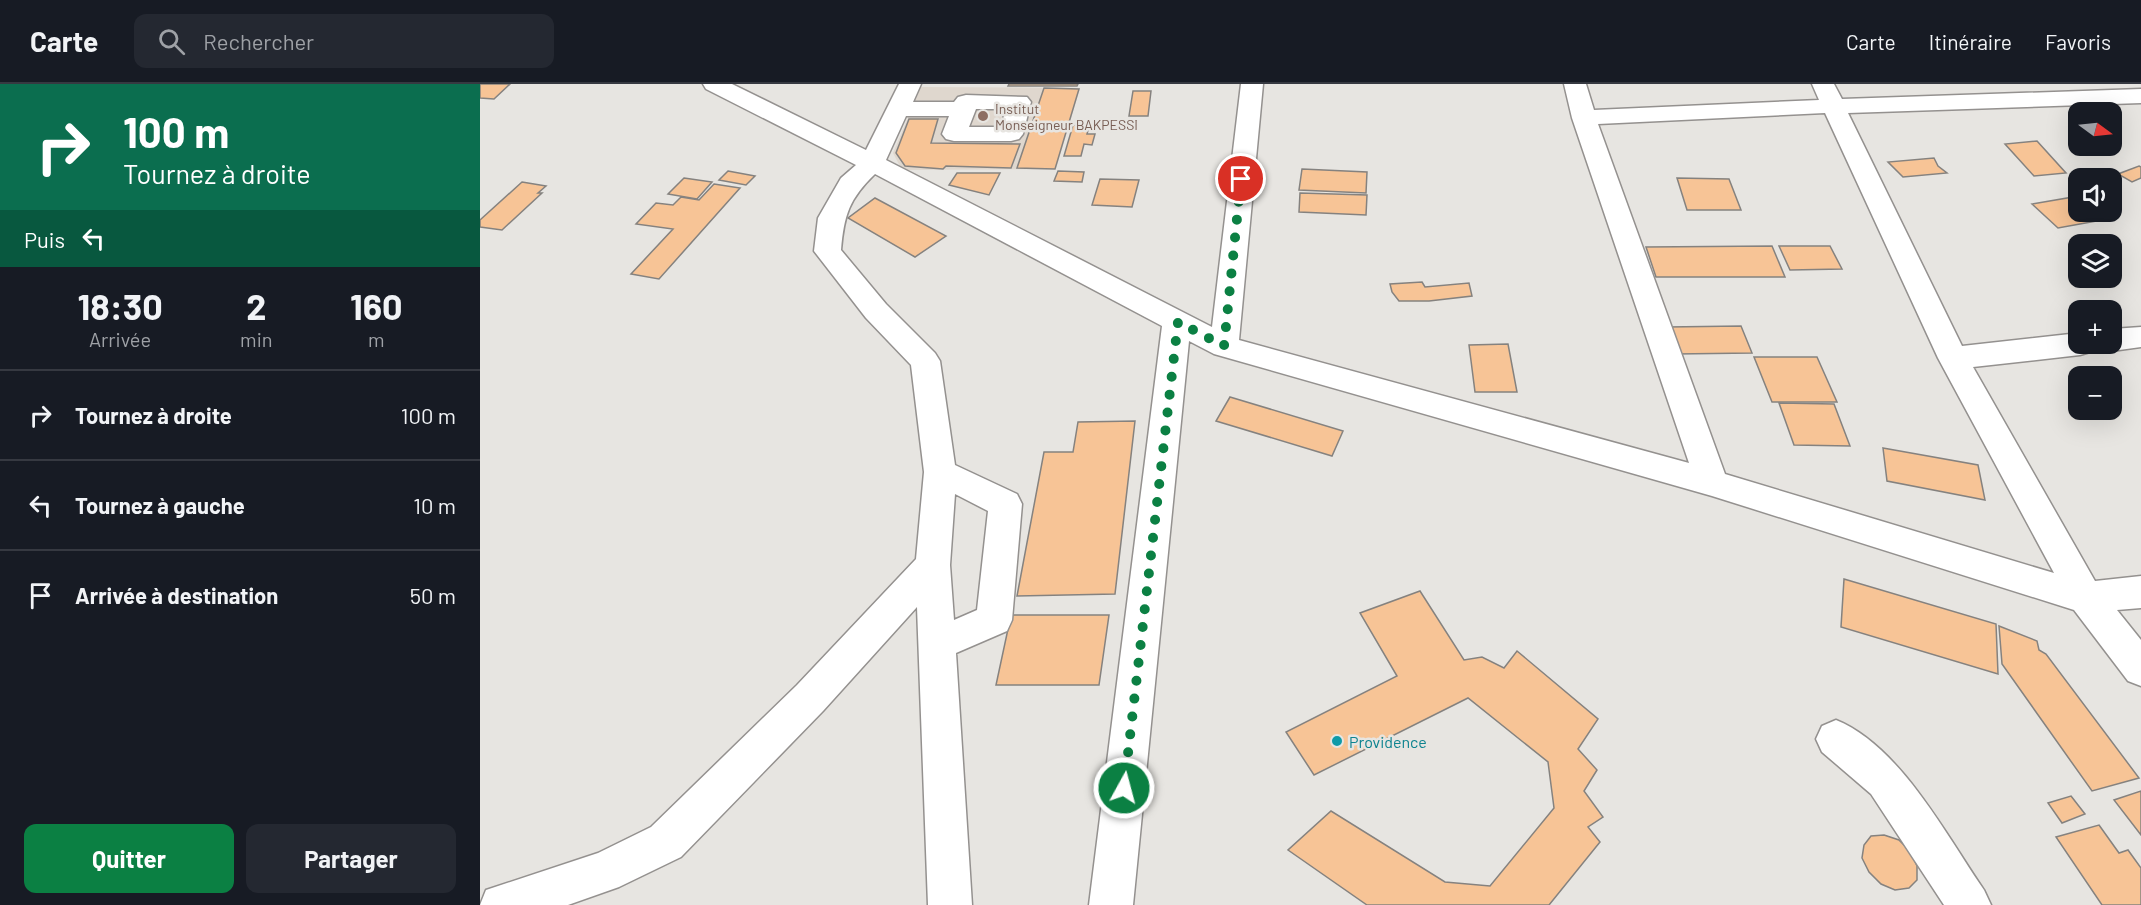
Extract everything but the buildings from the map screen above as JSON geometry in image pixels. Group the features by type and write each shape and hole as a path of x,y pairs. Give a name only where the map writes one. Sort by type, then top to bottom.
{"street":[{"path":"714,84 872,163 1224,346 1712,483 2086,598 2141,592"},
{"path":"910,84 872,163 850,184 831,218 827,251 876,311 925,362 940,472 933,566 950,905"},
{"path":"1224,346 1252,84"},
{"path":"1575,84 1584,118 1712,483"},
{"path":"1584,118 1828,95 2141,96"},
{"path":"1828,95 1953,358 2086,598 2141,669"},
{"path":"898,109 964,109"},
{"path":"1111,905 1178,322"},
{"path":"2122,339 2141,337"},
{"path":"1953,358 2068,345"},
{"path":"937,644 994,620 1005,504 940,472"},
{"path":"501,905 604,872 666,842 810,699 933,566"},
{"path":"1836,739 1885,780 1969,905"}],"shaded area":[{"path":"921,87 1080,88 1056,169 902,170 893,153"}],"place":[{"name":"Institut Monseigneur BAKPESSI","path":"983,116"},
{"name":"Providence","path":"1337,741"}],"route":[{"path":"1124,788 1178,322 1224,346 1241,179"}]}
